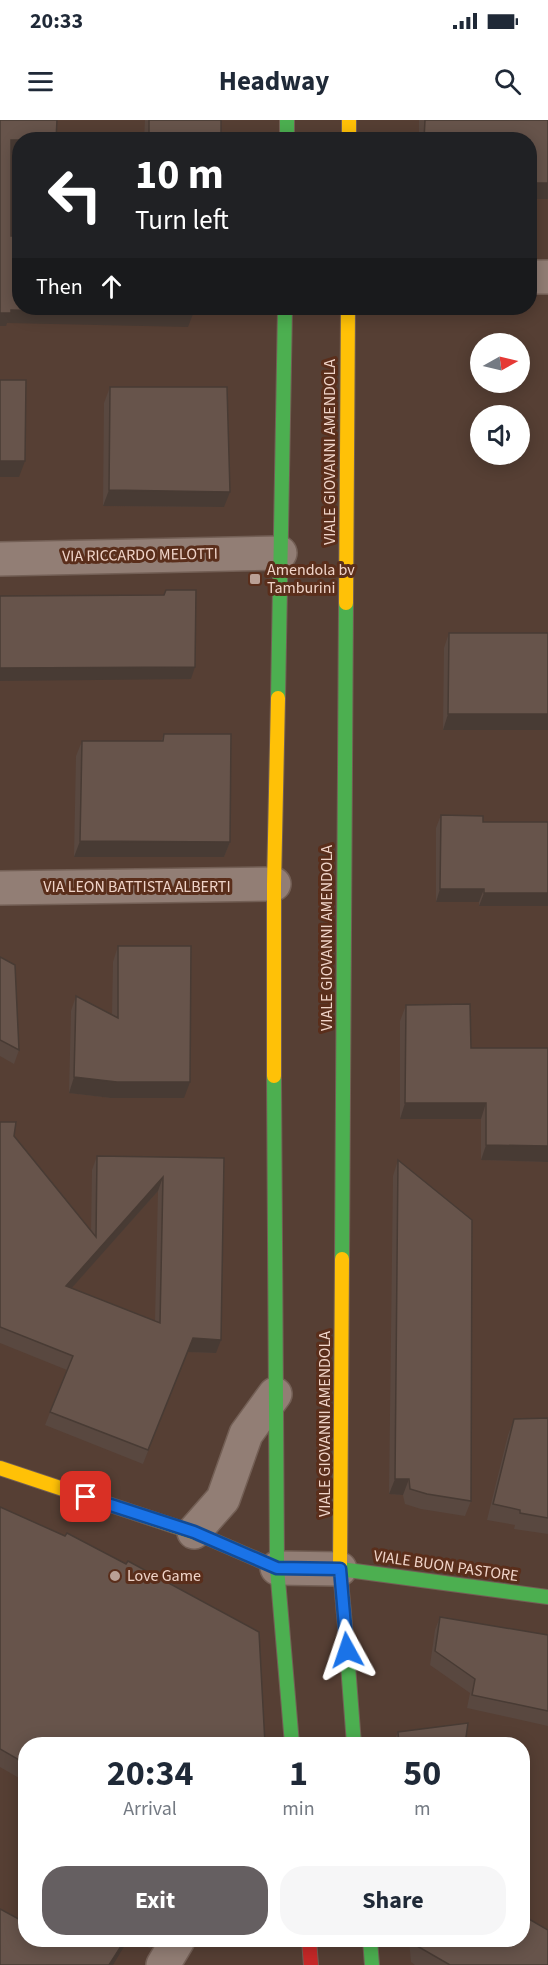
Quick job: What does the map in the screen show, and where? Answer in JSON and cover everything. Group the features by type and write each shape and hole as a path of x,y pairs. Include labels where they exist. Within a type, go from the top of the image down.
{"main road":[{"path":"285,315 274,884 275,1394 277,1568 291,1737"},
{"name":"VIALE GIOVANNI AMENDOLA","path":"348,315 340,1569 353,1737"},
{"path":"0,1468 194,1532 277,1568"},
{"name":"VIALE BUON PASTORE","path":"340,1569 548,1597"},
{"path":"310,1947 311,1965"},
{"path":"371,1947 372,1965"}],"street":[{"name":"VIA RICCARDO MELOTTI","path":"0,558 280,553"},
{"name":"VIA LEON BATTISTA ALBERTI","path":"0,888 274,884"},
{"path":"194,1532 223,1499 246,1434 275,1394"},
{"path":"277,1568 340,1569"},
{"path":"164,1965 174,1947"}],"building":[{"path":"0,120 57,120 56,132 12,132 12,310 11,313 0,313"},
{"path":"149,120 221,120 221,132 149,132"},
{"path":"425,120 548,120 548,183 537,183 537,132 424,132"},
{"path":"0,380 26,380 25,461 0,461"},
{"path":"110,387 227,387 230,492 109,490"},
{"path":"166,590 196,590 195,667 0,668 0,596 164,595"},
{"path":"449,633 548,633 548,714 448,714"},
{"path":"164,734 231,734 230,842 80,841 82,741 163,741"},
{"path":"441,815 483,816 483,822 548,822 548,893 484,893 484,889 440,889"},
{"path":"118,946 191,946 190,1082 117,1082 74,1077 76,996 118,1018"},
{"path":"0,957 15,965 19,1050 0,1040"},
{"path":"470,1004 471,1048 548,1048 548,1146 486,1145 486,1103 405,1103 406,1005"},
{"path":"0,1122 16,1122 14,1136 96,1237 97,1156 224,1158 221,1340 193,1338 148,1450 50,1412 73,1356 0,1327","holes":["163,1177 160,1323 66,1286"]},
{"path":"398,1160 472,1220 471,1501 427,1494 410,1489 409,1479 395,1479"},
{"path":"548,1418 548,1518 520,1513 520,1510 493,1504 514,1419"},
{"path":"0,1507 65,1536 67,1533 126,1564 128,1561 259,1632 265,1737 18,1737 18,1759 0,1749"},
{"path":"440,1617 548,1635 548,1711 472,1695 475,1679 435,1651"},
{"path":"468,1723 466,1737 398,1737 398,1732"},
{"path":"0,1909 18,1919 18,1947 121,1947 109,1965 0,1965"},
{"path":"530,1920 548,1930 548,1965 450,1965 419,1947 530,1947"}],"traffic: fast":[{"path":"287,120 287,132"},
{"path":"278,698 285,315"},
{"path":"342,1259 346,603"},
{"path":"274,1076 277,1568 291,1737"},
{"path":"201,1535 277,1568"},
{"path":"340,1569 548,1597"},
{"path":"345,1626 353,1737"},
{"path":"371,1947 372,1965"}],"traffic: slow":[{"path":"349,120 349,132"},
{"path":"346,603 348,315"},
{"path":"274,1076 274,884 278,698"},
{"path":"342,1259 340,1569 345,1626"},
{"path":"0,1468 201,1535"}],"traffic: jam":[{"path":"310,1947 311,1965"}],"place":[{"name":"Amendola bv Tamburini","path":"255,579"},
{"name":"Love Game","path":"115,1576"}],"route":[{"path":"86,1497 194,1532 277,1568 340,1569 347,1650"}]}
